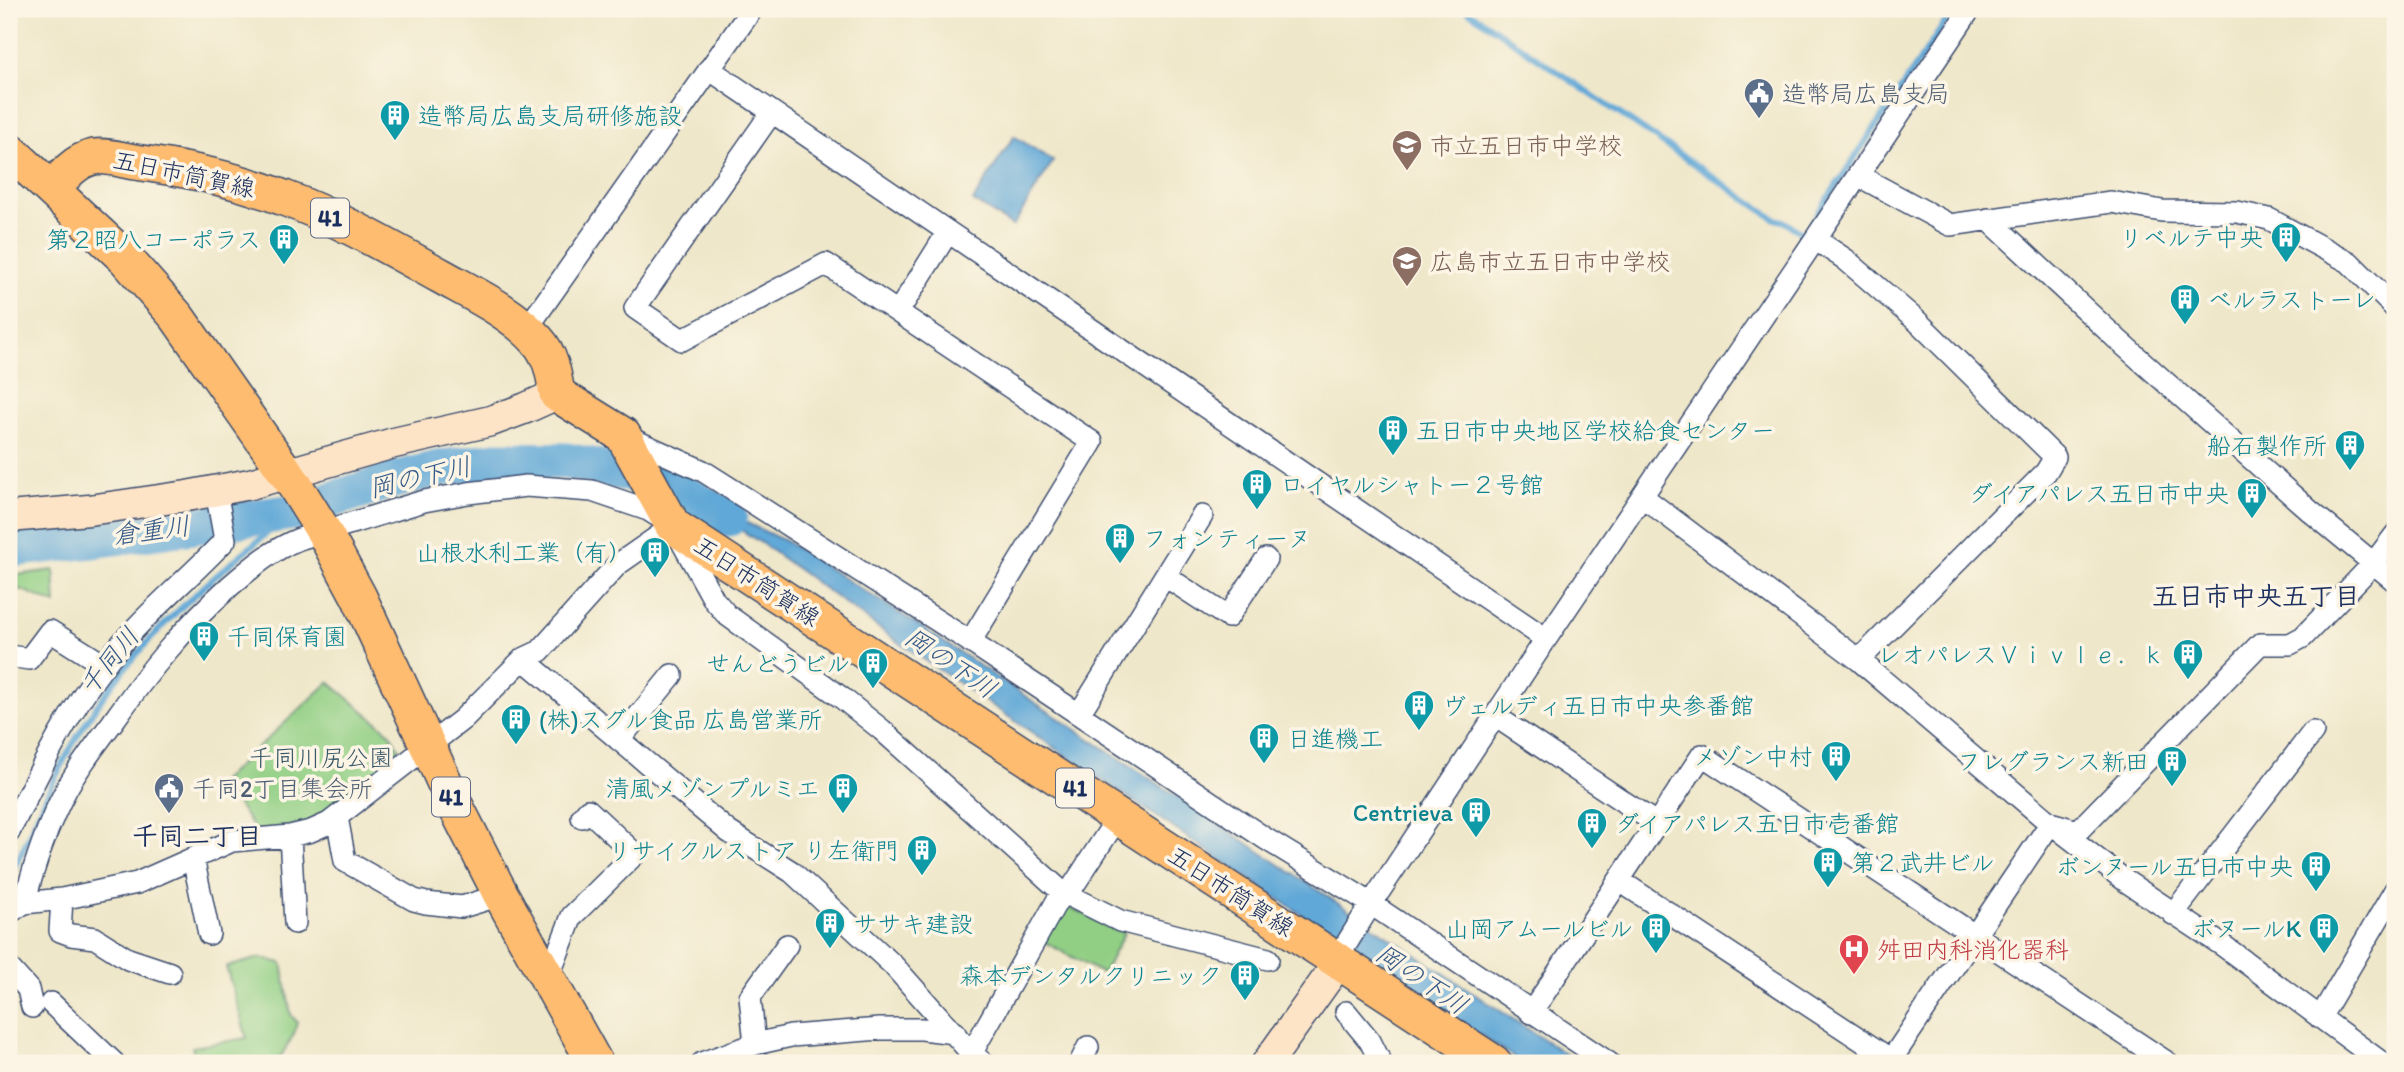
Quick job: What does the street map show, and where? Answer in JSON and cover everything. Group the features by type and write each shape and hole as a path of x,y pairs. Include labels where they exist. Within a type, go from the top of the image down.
{"main road":[{"name":"41","path":"9,150 125,258 177,317 322,529 359,597 455,805 501,895 595,1063"},
{"name":"五日市筒賀線","path":"53,189 84,159 102,156 221,177 285,198 344,225 503,312 537,340 547,354 555,377 556,394"},
{"path":"556,394 627,442"},
{"name":"五日市筒賀線","path":"627,442 668,517 1118,817 1340,956 1494,1063"}],"street":[{"path":"526,330 752,9"},
{"path":"1268,1063 1546,639 1970,9"},
{"path":"709,69 1546,639"},
{"path":"772,112 635,308 682,340 826,264 1092,442 970,642"},
{"path":"1859,176 1950,225 2112,202 2162,211 2237,212 2269,219 2349,262 2395,308"},
{"path":"1988,219 2118,340 2310,511 2395,581"},
{"path":"898,312 948,232"},
{"path":"1815,240 1845,259 1918,322 2055,457 2046,472 1859,660"},
{"path":"9,517 217,496 290,480 394,443 491,421 556,394"},
{"path":"627,442 704,471 1079,714 1367,910 1609,1063"},
{"path":"17,908 45,834 66,789 90,753 169,646 208,606 265,557 287,543 322,529 424,501 526,486 592,491 668,517 714,600 727,615 882,730 1062,892 1120,921 1268,959"},
{"path":"9,832 69,719 104,665 161,600 225,540 217,496"},
{"path":"1643,496 1859,660 2054,824 2382,1063"},
{"path":"1079,714 1202,516"},
{"path":"17,908 122,888 232,841 290,836 311,831 337,817 463,719 523,659 540,651 617,565 668,517"},
{"path":"1620,881 1892,1062 2048,827 2054,824 2078,831 2260,645 2290,644 2303,637 2373,564 2395,536"},
{"path":"1165,576 1228,617 1266,559"},
{"path":"9,656 29,659 50,631 104,665"},
{"path":"523,659 729,832 792,872 893,965 955,1033 974,1060 1062,892 1072,888 1118,817"},
{"path":"619,740 672,675"},
{"path":"1496,716 1657,824"},
{"path":"2174,914 2314,732"},
{"path":"1531,1013 1702,755 2168,1063"},
{"path":"547,981 572,916 635,854 588,810 582,817"},
{"path":"337,817 345,861 414,900 462,907 501,895"},
{"path":"290,836 295,923"},
{"path":"193,858 209,934"},
{"path":"2320,1018 2395,890"},
{"path":"62,899 60,931 95,938 128,959 170,972"},
{"path":"755,1044 750,997 787,945"},
{"path":"9,968 42,1005 114,1063"},
{"path":"1346,1012 1370,1041 1381,1063"},
{"path":"702,1063 755,1044 791,1035 880,1029 922,1029 955,1033"}],"green space":[{"path":"54,570 56,604 20,589 9,596 9,576"},
{"name":"千同川尻公園","path":"329,682 390,733 399,749 397,757 311,823 256,832 222,781"},
{"path":"1063,904 1124,933 1103,974 1043,941"},
{"path":"260,958 282,963 291,1015 297,1022 294,1034 277,1063 197,1063 192,1047 247,1038 226,967"}],"water":[{"path":"1014,136 1053,161 1013,226 973,201"},
{"path":"684,493 785,541 915,623 1579,1063 1522,1063 901,644 764,545"}],"waterway":[{"path":"1465,9 1775,219 1804,234"},
{"path":"1797,243 1954,9"},
{"name":"岡の下川","path":"9,549 294,512 390,481 437,469 496,460 566,461 636,475 684,493 729,518"},
{"name":"千同川","path":"9,877 72,746 106,692 154,635 207,583 294,512"}],"place":[{"name":"造幣局広島支局","path":"1759,120"},
{"name":"造幣局広島支局研修施設","path":"395,142"},
{"name":"市立五日市中学校","path":"1407,172"},
{"name":"リベルテ中央","path":"2286,264"},
{"name":"第２昭八コーポラス","path":"284,266"},
{"name":"広島市立五日市中学校","path":"1407,288"},
{"name":"ベルラストーレ","path":"2185,326"},
{"name":"五日市中央地区学校給食センター","path":"1393,457"},
{"name":"船石製作所","path":"2350,472"},
{"name":"ロイヤルシャトー２号館","path":"1257,511"},
{"name":"ダイアパレス五日市中央","path":"2252,520"},
{"name":"フォンティーヌ","path":"1120,565"},
{"name":"山根水利工業（有）","path":"655,579"},
{"name":"千同保育園","path":"204,663"},
{"name":"レオパレスＶｉｖｌｅ．ｋ","path":"2188,681"},
{"name":"せんどうビル","path":"873,690"},
{"name":"ヴェルディ五日市中央参番館","path":"1419,732"},
{"name":"(株)スグル食品 広島営業所","path":"516,746"},
{"name":"日進機工","path":"1264,765"},
{"name":"メゾン中村","path":"1836,783"},
{"name":"フレグランス新田","path":"2172,788"},
{"name":"千同2丁目集会所","path":"169,815"},
{"name":"清風メゾンプルミエ","path":"843,815"},
{"name":"Centrieva","path":"1476,839"},
{"name":"ダイアパレス五日市壱番館","path":"1592,850"},
{"name":"リサイクルストア り左衛門","path":"922,877"},
{"name":"第２武井ビル","path":"1828,889"},
{"name":"ボンヌール五日市中央","path":"2316,893"},
{"name":"ササキ建設","path":"830,950"},
{"name":"山岡アムールビル","path":"1656,955"},
{"name":"ボヌールK","path":"2324,955"},
{"name":"舛田内科消化器科","path":"1854,976"},
{"name":"森本デンタルクリニック","path":"1245,1002"}],"district":[{"name":"五日市中央五丁目","path":"2256,596"},
{"name":"千同二丁目","path":"197,836"}],"water label":[{"name":"倉重川","path":"151,530"}]}
